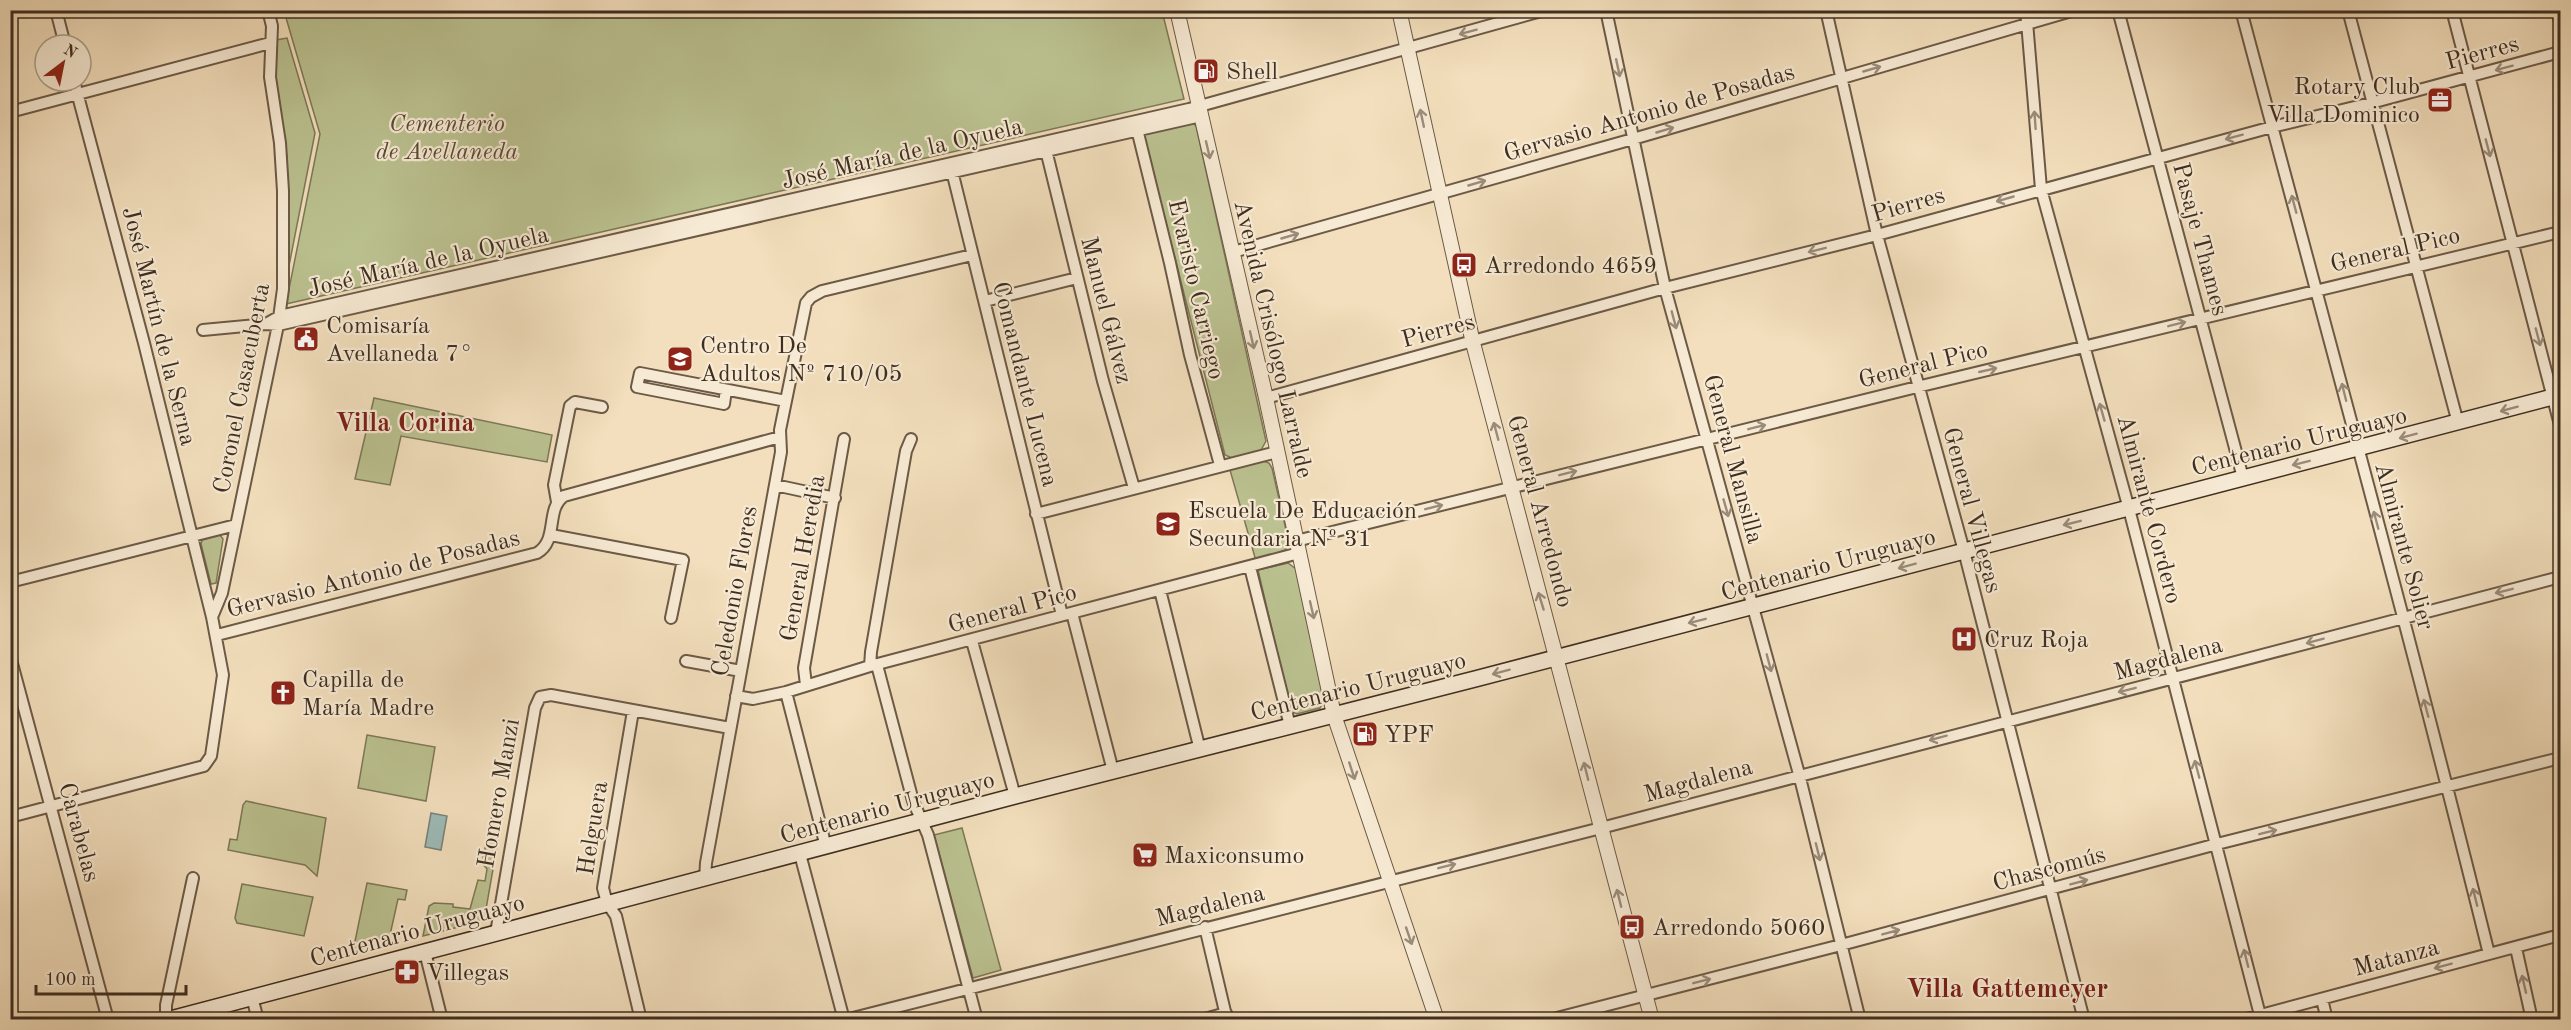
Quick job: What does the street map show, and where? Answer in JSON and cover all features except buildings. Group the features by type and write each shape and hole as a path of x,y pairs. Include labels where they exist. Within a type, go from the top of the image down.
{"main road":[{"name":"Centenario Uruguayo","path":"166,1020 1015,796 1753,607 2557,396"}],"street":[{"path":"56,10 62,33"},
{"name":"Coronel Casacuberta","path":"212,616 222,592 279,321 284,259 282,166 270,77 272,26 268,10"},
{"name":"Avenida Crisólogo Larralde","path":"1178,10 1335,715 1437,1020"},
{"name":"General Arredondo","path":"1399,10 1473,343 1558,657 1652,1020"},
{"name":"José María de la Oyuela","path":"203,330 266,324 1200,111 1407,48 1545,10"},
{"name":"General Mansilla","path":"1606,10 1665,288 1799,774 1860,1020"},
{"name":"General Villegas","path":"1826,10 1877,235 1964,551 2084,1020"},
{"name":"Almirante Cordero","path":"2026,10 2041,189 2129,508 2260,1015"},
{"name":"Gervasio Antonio de Posadas","path":"1233,252 1634,139 2075,10"},
{"name":"Pasaje Thames","path":"2118,10 2243,478"},
{"name":"Almirante Solier","path":"2241,10 2318,290 2448,787 2489,954"},
{"path":"2348,10 2458,423"},
{"path":"2452,10 2513,243 2557,396 2560,425"},
{"path":"2557,10 2560,22"},
{"path":"10,112 270,43"},
{"name":"Pierres","path":"1266,398 1473,343 1665,288 1877,235 2158,157 2372,103 2560,52"},
{"name":"José Martín de la Serna","path":"78,94 144,343 212,616"},
{"name":"Evaristo Carriego","path":"1136,125 1190,355 1220,465"},
{"name":"Manuel Gálvez","path":"1045,146 1077,278 1134,488"},
{"name":"Comandante Lucena","path":"952,167 1036,514 1113,771"},
{"name":"General Pico","path":"736,696 753,699 786,692 1067,614 1250,567 1298,547 1511,487 2560,232"},
{"name":"Celedonio Flores","path":"705,879 730,728 781,452 780,436 786,401 804,310 811,297 822,291 972,255"},
{"path":"984,301 1077,278"},
{"path":"726,390 723,404 637,387 640,373 786,401"},
{"name":"Gervasio Antonio de Posadas","path":"217,635 537,553 548,543 551,535 557,502 555,485 570,406 575,402 602,407"},
{"path":"557,502 571,492 780,436"},
{"name":"General Heredia","path":"806,685 804,668 844,439"},
{"path":"912,439 906,451 871,652 913,801 923,822 977,1020"},
{"path":"1036,514 1277,452"},
{"path":"774,485 835,498"},
{"path":"10,582 236,525"},
{"path":"551,535 683,560 671,618"},
{"path":"1250,567 1290,726"},
{"name":"Magdalena","path":"845,1020 1601,828 1799,774 2560,577"},
{"path":"1160,590 1200,750"},
{"path":"10,818 204,766 210,756 222,690 222,669 212,616"},
{"path":"972,641 1015,796"},
{"name":"Carabelas","path":"10,656 108,1020"},
{"path":"686,661 741,671"},
{"path":"786,692 826,847"},
{"name":"Homero Manzi","path":"496,933 535,708 540,697 551,695 633,711"},
{"path":"633,711 730,728"},
{"name":"Helguera","path":"633,711 603,888 607,903 616,916 641,1020"},
{"name":"Chascomús","path":"1549,1020 2050,890 2217,844 2560,758"},
{"path":"800,854 845,1020"},
{"path":"166,1020 166,1005 194,878"},
{"path":"1201,1020 1227,1016 1205,927"},
{"name":"Matanza","path":"2242,1020 2560,935"},
{"path":"2516,948 2532,1020"},
{"path":"425,952 442,1020"},
{"path":"252,997 258,1020"},
{"path":"2322,999 2327,1020"}],"green space":[{"name":"Cementerio de Avellaneda","path":"284,11 1162,11 1184,99 286,304 320,134"},
{"path":"287,38 315,133 287,276 287,157 274,70 276,40"},
{"path":"1193,123 1196,126 1266,441 1261,450 1232,458 1225,455 1144,136 1145,133"},
{"path":"374,398 552,435 547,462 401,436 390,485 355,479"},
{"path":"1263,461 1269,463 1272,468 1289,543 1285,550 1256,561 1230,470"},
{"path":"220,535 223,539 216,583 211,584 201,544 202,540"},
{"path":"1288,563 1296,569 1324,700 1320,708 1297,714 1291,711 1258,570"},
{"path":"367,735 435,747 426,801 358,788"},
{"path":"246,801 326,818 317,876 305,865 228,850 230,839 237,840 243,805"},
{"path":"493,811 503,812 485,915 478,922 423,936 429,906 434,903 453,904 453,907 470,909 478,880 485,881 487,869 482,863"},
{"path":"962,828 1001,970 973,978 934,835"},
{"path":"367,883 407,890 405,900 398,899 390,935 362,944 353,951"},
{"path":"242,884 313,897 304,936 237,923 235,918"}],"water":[{"path":"431,813 447,816 441,850 425,847"}],"place":[{"name":"Shell","path":"1206,71"},
{"name":"Rotary Club Villa Dominico","path":"2440,100"},
{"name":"Arredondo 4659","path":"1464,265"},
{"name":"Comisaría Avellaneda 7°","path":"306,339"},
{"name":"Centro De Adultos Nº 710/05","path":"680,359"},
{"name":"Escuela De Educación Secundaria Nº 31","path":"1168,524"},
{"name":"Cruz Roja","path":"1964,639"},
{"name":"Capilla de María Madre","path":"283,693"},
{"name":"YPF","path":"1365,734"},
{"name":"Maxiconsumo","path":"1145,855"},
{"name":"Arredondo 5060","path":"1632,927"},
{"name":"Villegas","path":"407,972"}],"district":[{"name":"Villa Corina","path":"405,422"},
{"name":"Villa Gattemeyer","path":"2007,988"}]}
